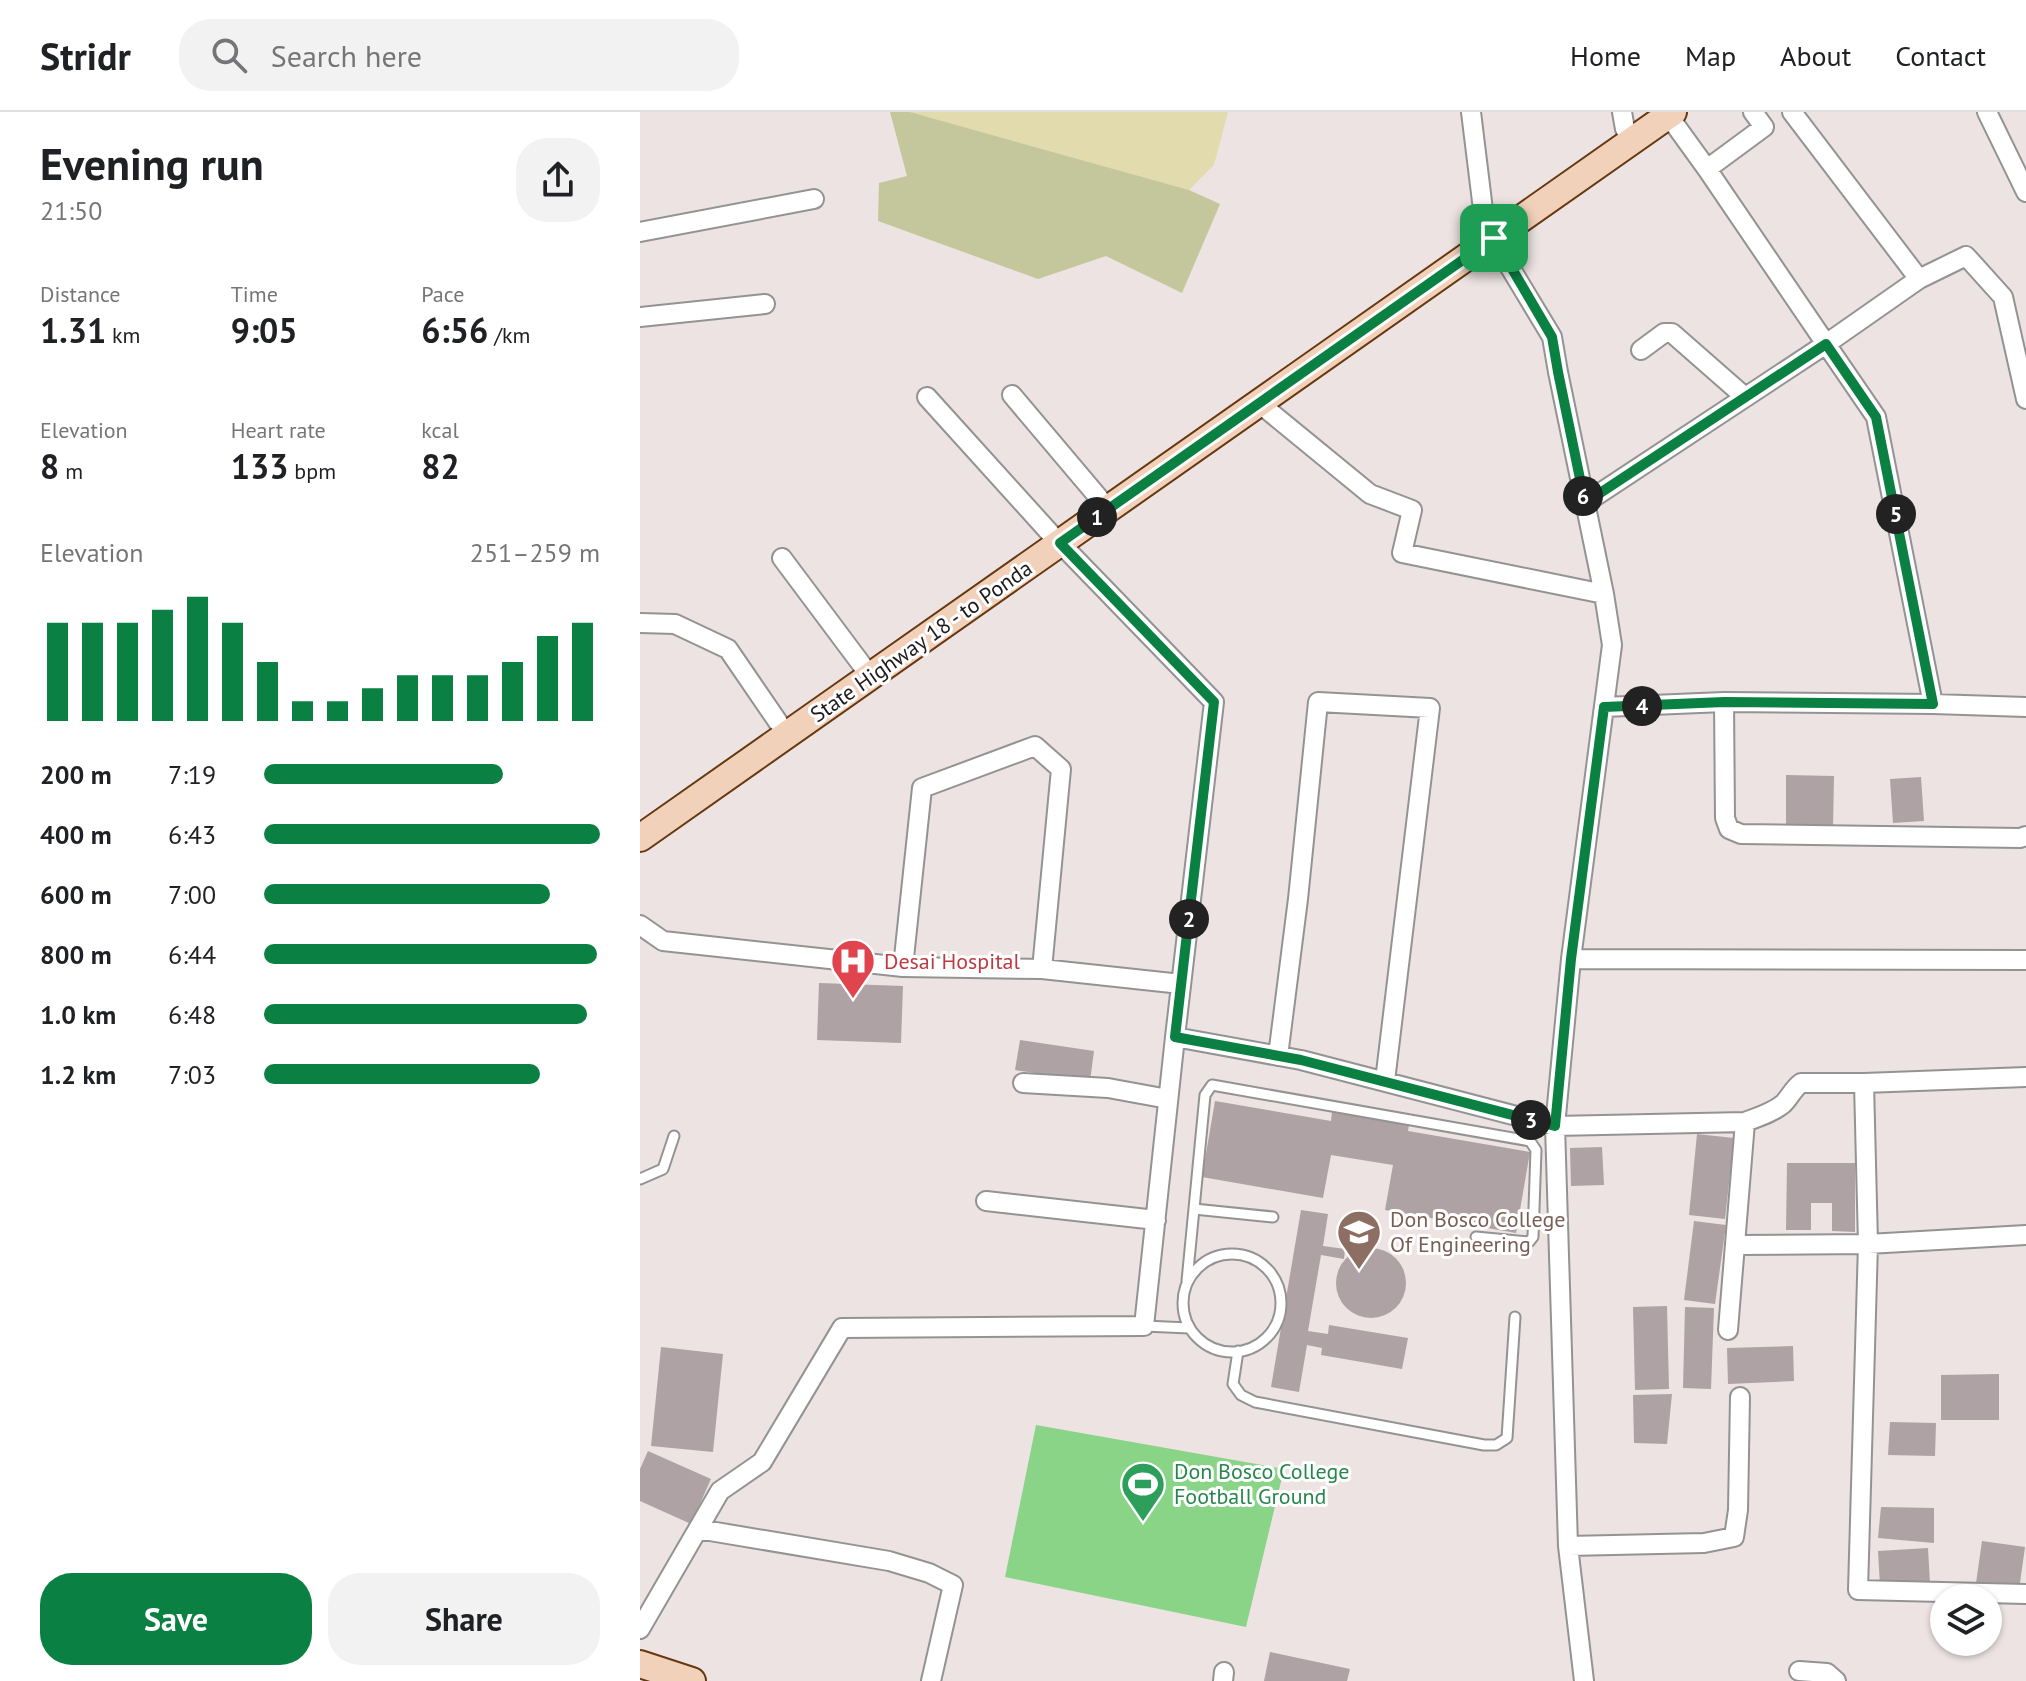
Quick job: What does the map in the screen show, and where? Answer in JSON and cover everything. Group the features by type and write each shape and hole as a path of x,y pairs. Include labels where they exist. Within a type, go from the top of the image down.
{"main road":[{"name":"State Highway 18 - to Ponda","path":"640,838 1055,538 1099,498 1663,113"},
{"name":"State Highway 18 - to Ponda","path":"640,816 1259,403 1490,232 1624,120 1663,113"},
{"path":"640,1664 692,1681"}],"street":[{"path":"1471,112 1490,232 1552,337 1612,645 1571,959 1555,1126 1568,1546 1584,1681"},
{"path":"1707,169 1764,127 1753,112"},
{"path":"1792,112 1919,279"},
{"path":"1987,112 2026,192"},
{"path":"1663,113 1707,169 1876,417 1933,704"},
{"path":"640,232 814,199"},
{"path":"1585,503 1919,279 1966,256 2003,297 2026,399"},
{"path":"640,317 765,304"},
{"path":"1641,350 1664,333 1672,333 1745,397"},
{"path":"1012,395 1099,498"},
{"path":"640,1629 720,1491 762,1462 842,1328 1144,1326 1214,702 1055,538 927,397"},
{"path":"1259,403 1370,494 1412,510 1402,553 1604,594"},
{"path":"782,558 862,665"},
{"path":"640,621 675,624 728,649 778,722"},
{"path":"1278,1056 1318,702 1430,708 1385,1081"},
{"path":"1724,702 1725,818 1729,829 1741,834 2026,836"},
{"path":"1604,707 1724,702 2026,707"},
{"path":"903,967 922,788 1035,746 1061,769 1042,969"},
{"path":"640,925 663,941 903,967 1042,969 1181,984"},
{"path":"1571,959 2026,960"},
{"path":"1175,1037 1278,1056 1385,1081 1555,1126 1745,1122 1774,1110 1801,1083 2026,1077"},
{"path":"1023,1083 1108,1088 1168,1099"},
{"path":"1864,1083 1868,1244 1858,1590 2026,1594"},
{"path":"1728,1330 1745,1122"},
{"path":"986,1201 1156,1220"},
{"path":"1736,1245 1868,1244 2026,1235"},
{"path":"1568,1546 1704,1543 1734,1537 1738,1510 1740,1397"},
{"path":"698,1529 889,1561 929,1573 953,1585 931,1681"},
{"path":"1799,1671 1827,1673 1836,1681"}],"lane":[{"path":"1187,1281 1197,1267 1211,1258 1226,1254 1243,1255 1258,1261 1270,1271 1278,1286 1282,1302 1279,1318 1272,1332 1260,1343 1245,1350 1229,1352 1213,1349 1199,1340 1189,1328 1183,1312 1182,1296 1187,1281 1205,1095 1212,1085 1530,1141 1536,1150 1533,1237 1529,1242 1476,1237"},
{"path":"640,1179 663,1169 674,1136"},
{"path":"1194,1209 1273,1217"},
{"path":"1238,1351 1233,1384 1241,1395 1255,1402 1496,1445 1507,1438 1515,1317"},
{"path":"1144,1326 1189,1328"}],"shaded area":[{"path":"910,112 1228,112 1214,165 1189,190"}],"green space":[{"path":"890,112 910,112 1189,190 1220,204 1182,293 1106,256 1038,279 878,221 879,183 907,176"},
{"name":"Don Bosco College Football Ground","path":"1036,1425 1284,1469 1246,1627 1005,1577"}],"building":[{"path":"1786,775 1834,776 1833,827 1786,826"},
{"path":"1921,777 1924,821 1893,823 1890,779"},
{"path":"819,983 903,986 901,1043 817,1040"},
{"path":"1020,1040 1094,1051 1090,1081 1015,1070"},
{"path":"1215,1101 1331,1121 1332,1112 1409,1125 1408,1131 1530,1152 1516,1233 1385,1210 1393,1165 1331,1155 1323,1198 1202,1177"},
{"path":"1697,1134 1734,1138 1725,1219 1689,1215"},
{"path":"1602,1147 1604,1185 1571,1186 1570,1148"},
{"path":"1787,1163 1855,1163 1855,1232 1832,1231 1832,1203 1811,1203 1811,1230 1786,1230"},
{"path":"1301,1210 1328,1214 1323,1246 1345,1249 1344,1259 1321,1255 1308,1331 1328,1334 1329,1325 1408,1338 1402,1369 1321,1355 1322,1348 1307,1345 1299,1392 1271,1387"},
{"path":"1694,1221 1726,1225 1715,1304 1684,1300"},
{"path":"1378,1248 1400,1263 1406,1283 1404,1297 1396,1308 1385,1316 1364,1318 1346,1308 1338,1297 1336,1276 1346,1258 1357,1250"},
{"path":"1667,1306 1669,1389 1635,1390 1633,1307"},
{"path":"1685,1307 1714,1308 1711,1389 1683,1388"},
{"path":"1793,1346 1794,1381 1728,1384 1727,1348"},
{"path":"661,1347 723,1354 713,1452 651,1446"},
{"path":"1999,1374 1999,1420 1941,1420 1941,1375"},
{"path":"1672,1394 1667,1444 1634,1443 1633,1395"},
{"path":"1890,1422 1936,1423 1935,1456 1888,1455"},
{"path":"648,1451 711,1479 691,1524 640,1501 640,1469"},
{"path":"1881,1507 1934,1508 1934,1543 1878,1538"},
{"path":"1982,1541 2025,1547 2019,1590 2002,1587 2002,1584 1976,1583"},
{"path":"1928,1548 1930,1584 1880,1586 1878,1551"},
{"path":"1270,1652 1350,1669 1347,1681 1264,1681"}],"place":[{"name":"Desai Hospital","path":"853,1000"},
{"name":"Don Bosco College Of Engineering","path":"1359,1271"},
{"name":"Don Bosco College Football Ground","path":"1143,1523"}],"route":[{"path":"1494,238 1552,337 1585,503 1826,344 1876,417 1933,704 1724,702 1604,707 1571,959 1555,1126 1301,1060 1175,1037 1214,702 1060,543 1494,238"}]}
